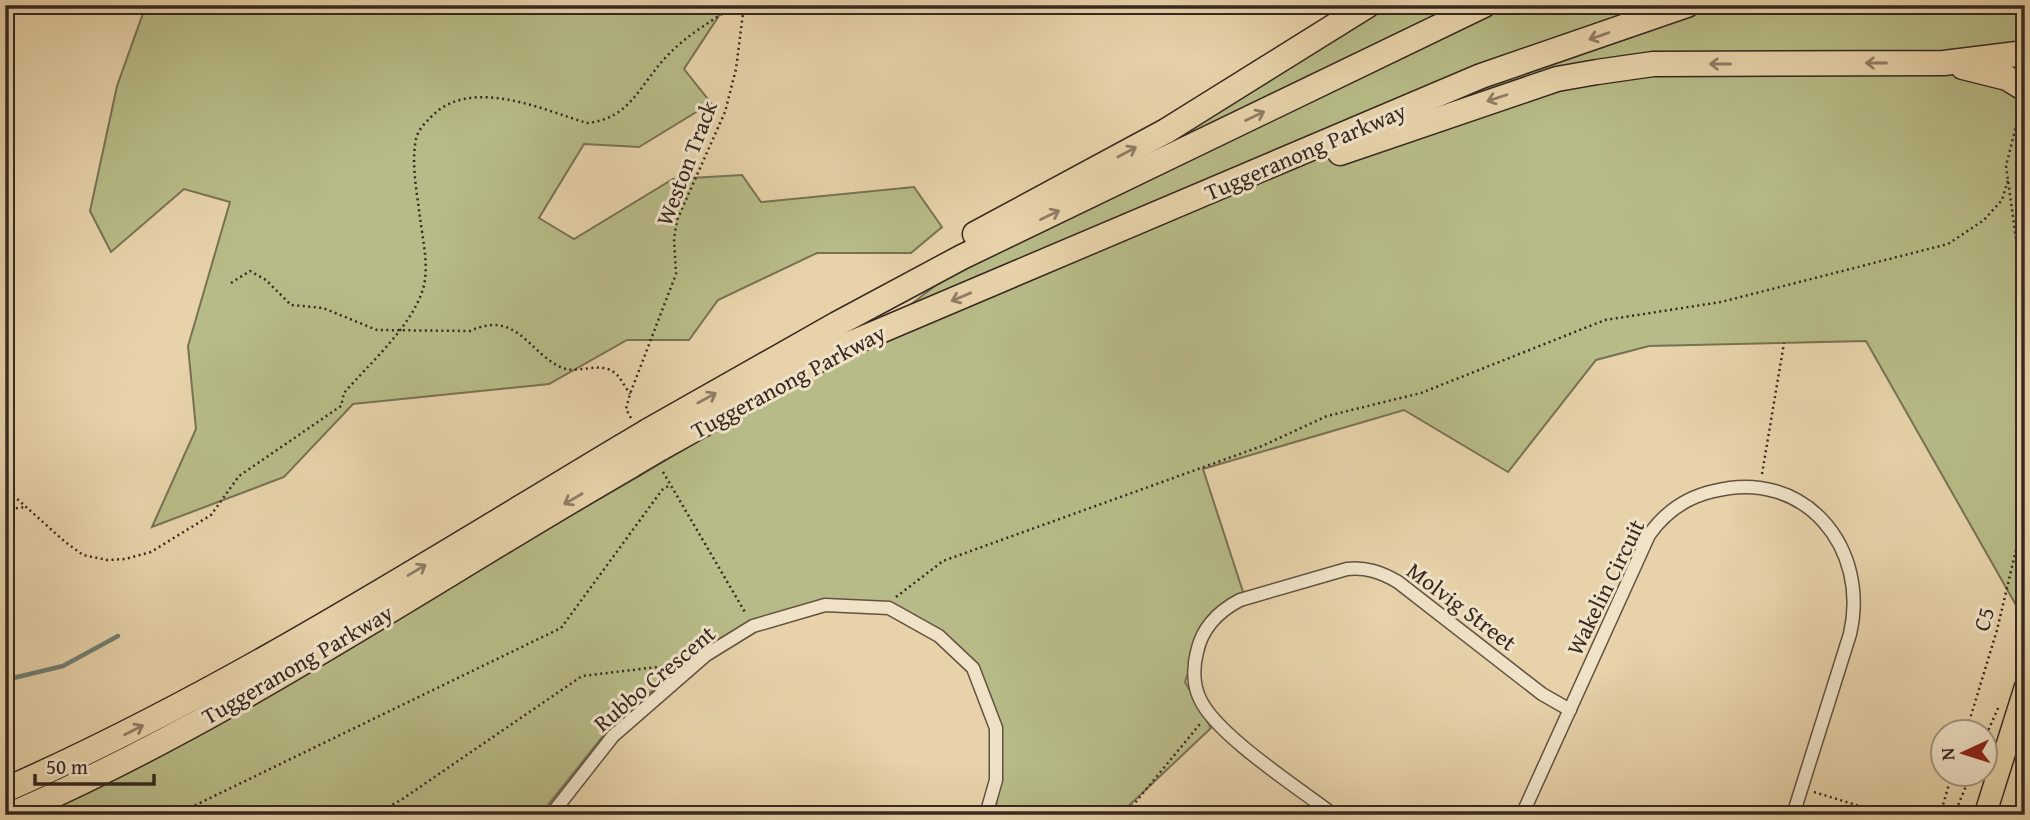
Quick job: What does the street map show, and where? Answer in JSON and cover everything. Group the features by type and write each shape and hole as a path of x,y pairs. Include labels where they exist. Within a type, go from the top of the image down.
{"highway":[{"path":"837,324 956,244 1166,131 1368,5"},
{"name":"Tuggeranong Parkway","path":"10,815 114,765 294,669 837,324 962,257 1484,5"},
{"name":"Tuggeranong Parkway","path":"649,441 840,348 1481,76 1687,5"},
{"path":"1024,271 1400,131 1557,79 1653,64 1944,64 2025,53"},
{"path":"1944,64 2007,78 2025,89"},
{"name":"Tuggeranong Parkway","path":"5,790 106,744 283,650 626,456"}],"main road":[{"path":"1985,815 2025,688"}],"street":[{"name":"Wakelin Circuit","path":"1522,815 1637,560 1658,522 1689,499 1738,487 1760,488 1793,498 1820,517 1841,545 1853,580 1855,615 1793,815"},
{"name":"Molvig Street","path":"1334,815 1221,729 1200,700 1195,659 1204,632 1220,613 1240,600 1347,569 1359,568 1386,575 1542,694 1570,710"},
{"name":"Rubbo Crescent","path":"551,815 613,736 706,654 752,626 825,605 889,608 939,636 973,668 996,728 996,780 986,815"}],"path":[{"path":"5,488 83,555 107,560 125,559 151,552 211,515 239,476 341,405 344,393 410,317 423,290 425,258 414,163 417,136 436,112 455,100 471,96 491,97 587,123 600,122 625,109 670,52 736,5"},
{"name":"Weston Track","path":"649,441 626,409 629,394 676,274 674,239 677,220 724,112 736,69 744,5"},
{"path":"2025,115 2015,130 2006,166 2025,288"},
{"path":"882,608 943,561 1262,446 1327,416 1422,393 1605,320 1721,302 1948,244 1984,220 2002,200 2008,180"},
{"path":"231,283 250,271 266,280 291,305 323,307 377,330 470,331 479,327 504,326 518,332 559,366 570,370 599,367 609,369 618,376 629,394"},
{"path":"1760,488 1784,343"},
{"path":"649,441 670,485 752,626"},
{"path":"175,815 561,628 662,490 670,485"},
{"path":"5,510 25,507"},
{"name":"C5","path":"1971,718 1997,630 2025,512"},
{"path":"373,815 401,800 582,676 695,664"},
{"path":"1125,815 1209,713"},
{"path":"1801,788 1888,815"},
{"path":"1940,815 1948,788"},
{"path":"1954,815 1965,788"},
{"path":"921,815 938,815"}],"green space":[{"path":"146,5 726,5 684,69 711,103 639,147 584,144 539,218 574,239 673,179 742,175 761,202 914,187 942,227 911,253 817,253 718,300 689,340 627,340 549,384 353,404 284,477 152,527 196,429 188,346 230,202 184,189 111,252 90,211 117,86"},
{"path":"1383,5 2025,5 2025,621 1866,341 1649,346 1596,360 1508,472 1404,410 1203,469 1245,598 1200,639 1185,682 1211,728 1119,815 994,815 1001,780 999,727 976,665 890,604 825,601 751,622 700,650 611,726 540,815 11,815 166,749 641,475 853,349 1031,212 1282,68"}],"waterway":[{"path":"5,680 63,666 118,636"}]}
